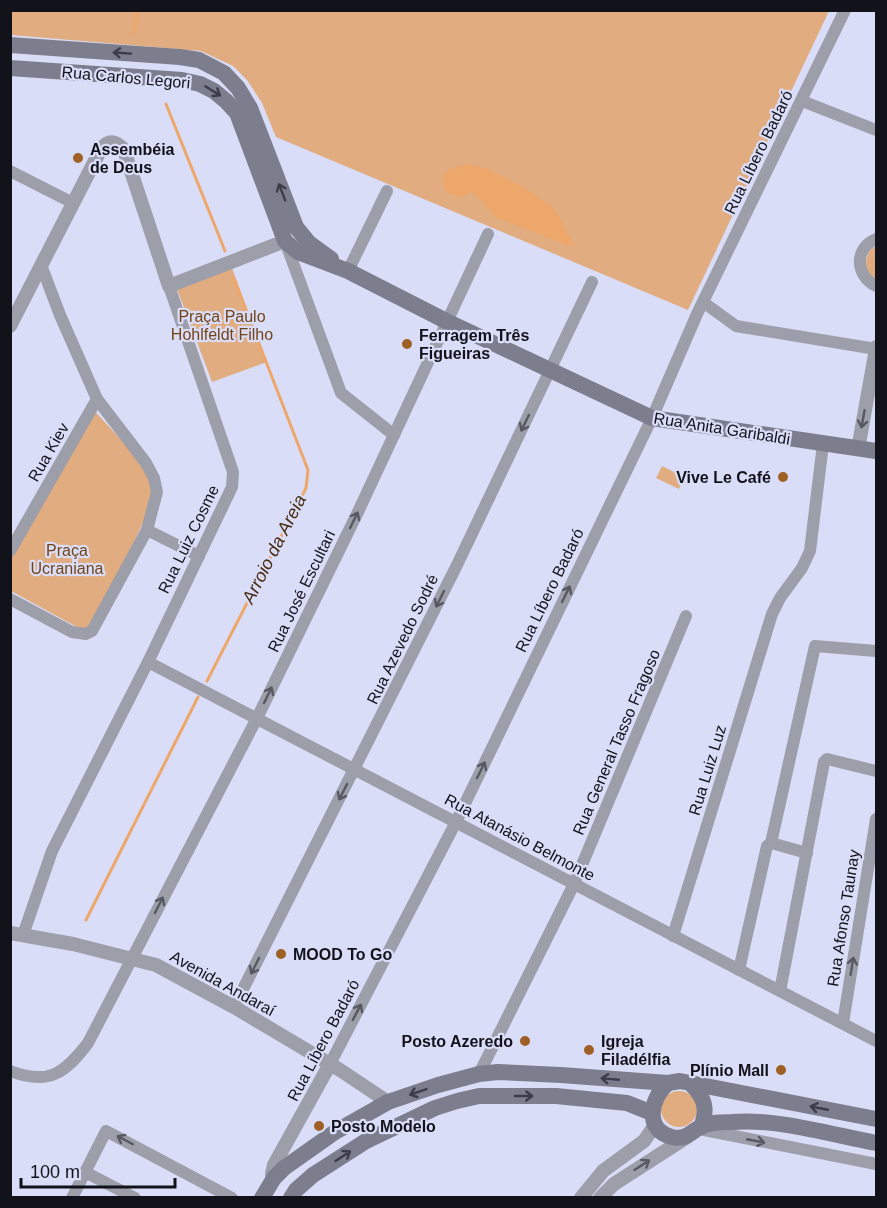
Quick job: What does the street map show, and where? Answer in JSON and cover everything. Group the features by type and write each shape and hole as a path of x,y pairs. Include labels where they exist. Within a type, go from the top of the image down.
{"main road":[{"name":"Rua Carlos Legori","path":"10,45 180,57 199,60 224,73 238,88 250,108 296,227 308,250"},
{"path":"165,78 167,64 180,57"},
{"name":"Rua Carlos Legori","path":"10,68 165,78 207,87 226,100 237,112 285,241"},
{"path":"285,241 308,250"},
{"name":"Rua Anita Garibaldi","path":"308,250 448,322 652,418 876,451"},
{"path":"262,1197 274,1178 302,1154 334,1132 388,1102 479,1074 540,1074 668,1083 680,1081 876,1119"},
{"path":"654,1119 655,1099 668,1083"},
{"path":"692,1085 702,1094 705,1105 705,1113 695,1131"},
{"path":"274,1178 293,1194 313,1174 366,1141 435,1108 479,1096 556,1096 627,1103 654,1119 662,1132 670,1137 732,1122 766,1122 876,1143"}],"street":[{"name":"Rua Líbero Badaró","path":"274,1178 272,1174 274,1165 332,1068 456,822 652,418 703,302 845,10"},
{"path":"802,100 876,130"},
{"name":"Rua Luiz Cosme","path":"17,934 52,851 148,662 232,487 233,472 124,150 119,144 111,142 105,144 101,149 73,203"},
{"path":"10,171 73,203 42,265 15,305 10,326"},
{"path":"348,271 387,191"},
{"name":"Rua José Escultari","path":"10,1071 28,1077 45,1077 72,1064 88,1043 256,718 394,435 488,234"},
{"path":"876,239 866,246 859,260 863,275 876,286"},
{"path":"169,286 285,241"},
{"name":"Rua Carlos Legori","path":"285,241 341,393 394,435"},
{"path":"298,276 308,250"},
{"path":"10,599 72,632 87,634 96,626 147,530 157,492 154,478 146,463 97,399 60,315 42,265"},
{"name":"Rua Azevedo Sodré","path":"234,1007 355,770 592,282"},
{"path":"703,302 736,326 876,348 858,449"},
{"name":"Rua Kiev","path":"10,551 97,399"},
{"name":"Rua Luiz Luz","path":"673,936 772,614 780,598 802,568 810,551 824,444"},
{"path":"147,530 199,556"},
{"name":"Rua General Tasso Fragoso","path":"479,1074 574,884 686,616"},
{"path":"739,970 767,846 771,843 815,646 876,651"},
{"name":"Rua Atanásio Belmonte","path":"148,662 876,1041"},
{"path":"780,991 826,760 876,771"},
{"name":"Rua Afonso Taunay","path":"843,1023 876,819"},
{"path":"771,843 807,853"},
{"name":"Avenida Andaraí","path":"17,934 132,957 164,969 234,1007 388,1102"},
{"path":"581,1197 603,1171 644,1141 654,1119"},
{"path":"72,1197 104,1133 108,1131 232,1197"},
{"path":"600,1197 614,1184 695,1131 876,1164"},
{"path":"85,1172 135,1197"}],"green space":[{"path":"10,11 829,11 688,310 276,137 262,103 247,80 233,66 201,51 11,35"},
{"path":"876,246 876,281 866,271 866,260 872,248"},
{"name":"Praça Paulo Hohlfeldt Filho","path":"232,268 267,362 212,382 177,289"},
{"name":"Praça Ucraniana","path":"93,409 136,459 144,470 152,490 151,501 136,538 86,632 11,591 11,557"},
{"path":"662,466 684,477 679,489 656,478"},
{"path":"679,1091 692,1096 697,1109 692,1122 679,1127 666,1122 661,1109 666,1096"}],"shaded area":[{"path":"467,164 488,169 528,190 554,208 573,246 495,217 472,192 460,197 447,193 443,184 443,176 449,169"}],"waterway":[{"name":"Arroio da Areia","path":"133,34 138,10"},
{"name":"Arroio da Areia","path":"166,104 225,251"},
{"name":"Arroio da Areia","path":"207,681 306,488 308,470 234,279"},
{"name":"Arroio da Areia","path":"86,920 198,697"}],"place":[{"name":"Assembéia de Deus","path":"78,158"},
{"name":"Ferragem Três Figueiras","path":"407,344"},
{"name":"Vive Le Café","path":"783,477"},
{"name":"MOOD To Go","path":"281,954"},
{"name":"Posto Azeredo","path":"525,1041"},
{"name":"Igreja Filadélfia","path":"589,1050"},
{"name":"Plínio Mall","path":"781,1070"},
{"name":"Posto Modelo","path":"319,1126"}]}
